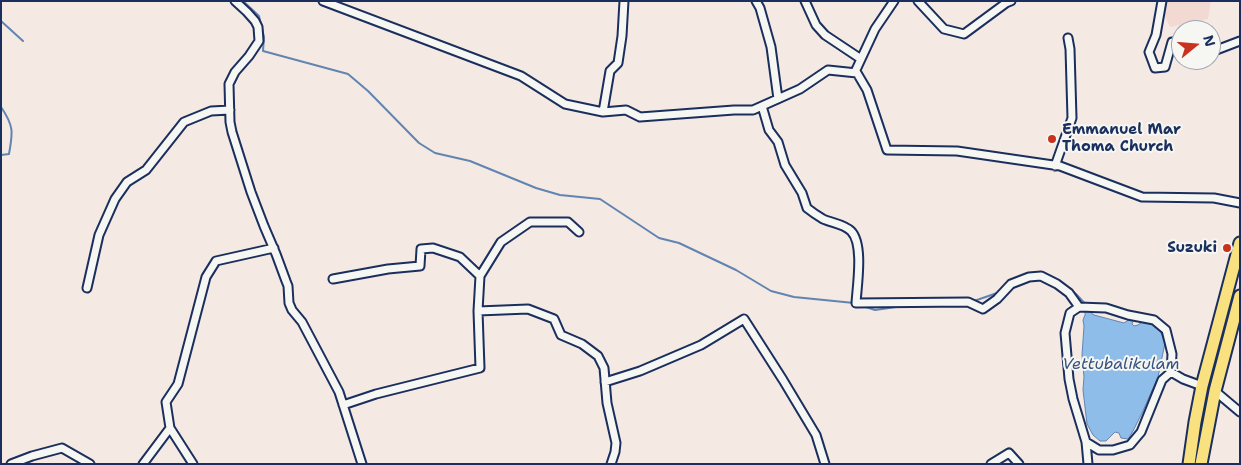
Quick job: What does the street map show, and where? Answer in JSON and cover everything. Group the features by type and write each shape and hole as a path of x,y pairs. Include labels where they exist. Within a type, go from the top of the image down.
{"main road":[{"path":"1189,464 1202,386 1240,243"},
{"path":"1201,464 1215,391 1240,296"}],"street":[{"path":"235,1 255,21 258,27 258,41 252,52 235,72 229,84 232,132 251,192 288,286 289,303 302,322 339,392 362,464"},
{"path":"323,1 521,76 565,104 603,112 626,110 640,117 753,110 800,89 828,70 855,72 867,90 887,150 957,151 1055,166 1142,197 1214,198 1240,203"},
{"path":"603,112 610,71 618,63 624,1"},
{"path":"756,1 760,8 771,47 778,99"},
{"path":"805,1 816,25 824,35 861,59"},
{"path":"855,72 875,29 894,1"},
{"path":"918,1 944,29 964,34 1011,1"},
{"path":"1162,1 1156,36 1150,52 1156,68 1165,67 1171,46"},
{"path":"1055,166 1072,118 1068,38"},
{"path":"1221,48 1240,41"},
{"path":"762,106 770,130 778,142 785,165 802,193 807,208 852,232 857,244 859,268 856,303 968,302 983,309 997,299 1011,284 1029,277 1041,276 1069,293 1080,307"},
{"path":"87,288 100,235 115,199 127,182 146,170 184,122 211,112 230,110"},
{"path":"343,405 376,394 480,368 478,311 480,276 500,242 530,222 568,222 579,232"},
{"path":"193,464 170,428 166,402 178,384 206,277 216,261 274,248"},
{"path":"333,279 388,269 420,266 421,249 433,248 460,258 480,276"},
{"path":"1086,442 1099,450 1113,450 1130,445 1141,432 1162,380 1171,372 1172,354 1166,330 1154,320 1106,308 1080,307 1070,313 1066,333 1068,379 1086,442 1088,464"},
{"path":"478,311 528,310 554,319 561,335 582,344 598,356 604,368 607,403 616,443 616,452 611,464"},
{"path":"605,382 640,371 701,345 744,320 816,435 825,464"},
{"path":"1171,372 1202,386"},
{"path":"1215,391 1240,412"},
{"path":"143,464 170,428"},
{"path":"11,464 62,448 90,464"},
{"path":"991,464 1009,454 1019,464"}],"shaded area":[{"path":"1158,1 1211,1 1208,19 1171,20 1170,27"}],"water":[{"name":"Vettubalikulam","path":"1085,309 1092,310 1094,315 1124,323 1134,319 1132,324 1134,326 1142,322 1157,326 1165,343 1158,377 1128,439 1121,438 1119,433 1115,432 1106,441 1100,441 1093,435 1087,424 1083,390 1082,355"}],"waterway":[{"path":"243,1 259,16 264,37 263,51 348,74 368,91 419,143 435,153 470,161 536,188 560,195 600,199 659,238 679,243 736,270 771,291 794,297 854,303"},
{"path":"1,21 23,41"},
{"path":"1,107 8,119 12,134 9,154 1,155"},
{"path":"1068,289 1087,305"},
{"path":"974,301 1000,292"},
{"path":"863,306 875,310 903,306"}],"place":[{"name":"Emmanuel Mar Thoma Church","path":"1052,139"},
{"name":"Suzuki","path":"1227,248"}]}
